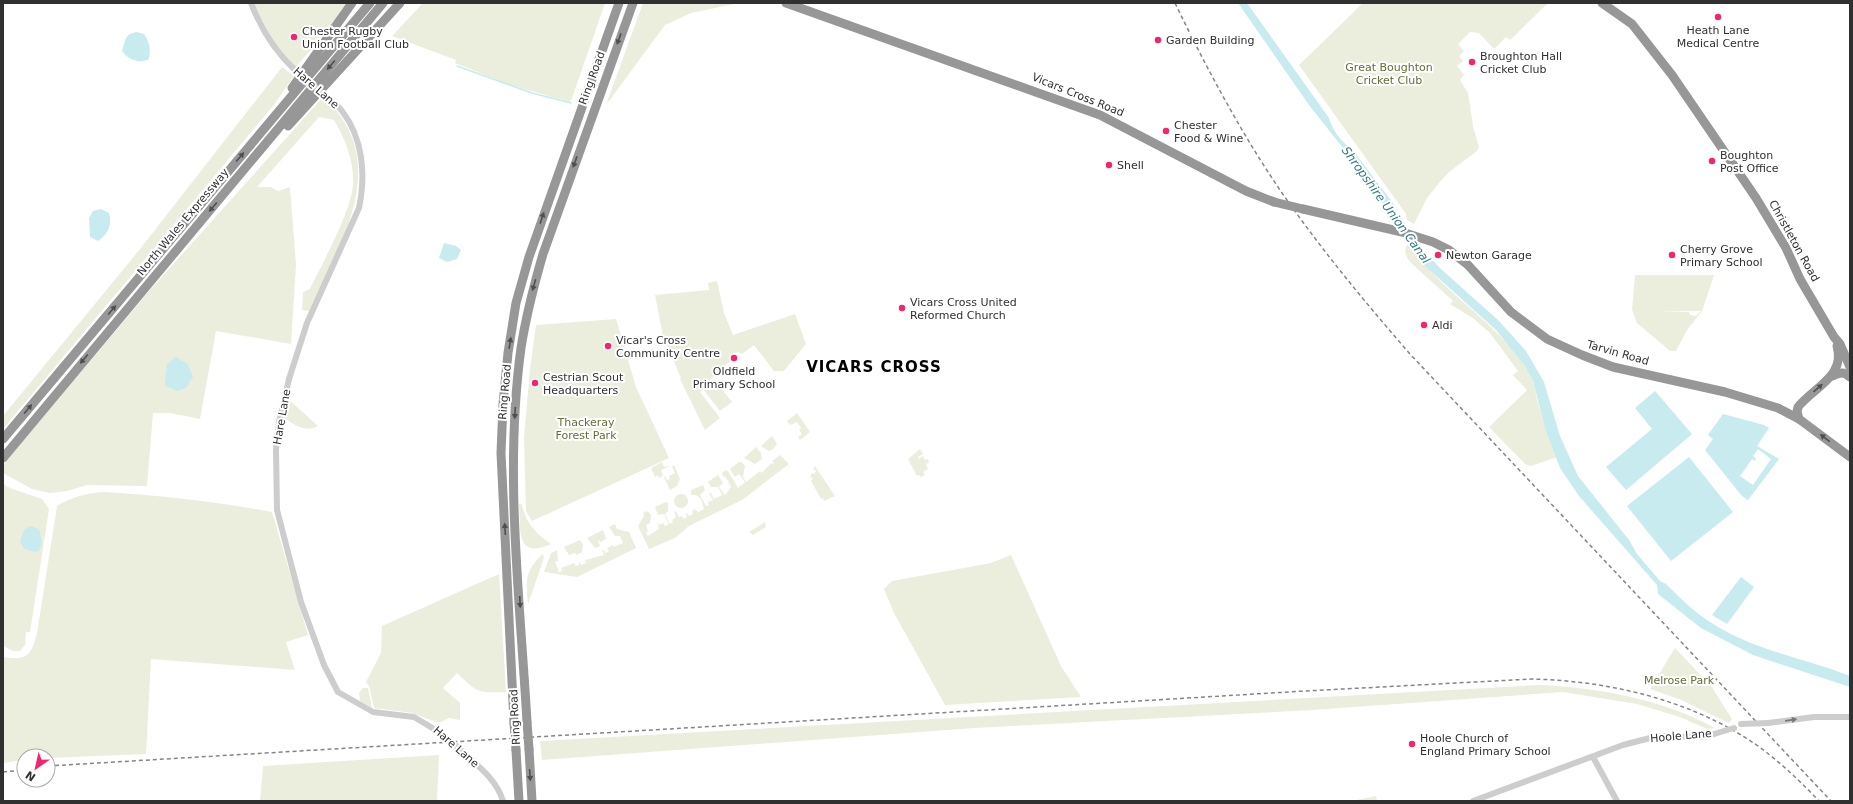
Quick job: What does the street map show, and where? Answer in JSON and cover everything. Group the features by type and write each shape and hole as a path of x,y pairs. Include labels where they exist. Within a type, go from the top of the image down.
{"highway":[{"path":"268,124 352,3"},
{"name":"North Wales Expressway","path":"3,439 370,3"},
{"name":"North Wales Expressway","path":"3,458 383,3"},
{"path":"246,166 278,137 400,3"},
{"path":"611,25 615,3"},
{"name":"Ring Road","path":"519,801 501,453 503,404 508,353 516,303 529,257 619,3"},
{"path":"611,25 623,3"},
{"name":"Ring Road","path":"532,801 514,495 513,447 521,347 531,297 543,254 633,3"},
{"name":"Vicars Cross Road","path":"786,3 1100,115 1246,191 1274,202 1402,232"},
{"name":"Christleton Road","path":"1602,3 1632,24 1672,75 1756,198 1786,248 1800,279 1834,337 1840,344 1850,367"},
{"name":"Tarvin Road","path":"1402,232 1433,242 1456,255 1522,322 1535,332 1557,344 1614,367 1725,392 1778,408 1799,419 1850,457"},
{"path":"1832,376 1839,363 1840,355 1834,337"},
{"path":"1799,419 1797,412 1798,407 1832,376 1841,372 1846,373 1850,377"},
{"path":"1778,408 1790,408 1804,400"}],"street":[{"name":"Hare Lane","path":"251,3 258,20 273,47 294,69 342,110 351,127 359,148 363,172 363,190 356,214 307,323 289,379 279,422 276,450 277,510 301,602 324,666 338,692 373,712 414,717 425,722 444,735 492,779 497,785 503,801"},
{"name":"Hoole Lane","path":"1473,801 1623,745 1658,736 1702,736 1734,728 1741,724 1768,723 1814,716 1850,717"},
{"path":"1593,757 1617,801"}],"green space":[{"name":"Chester Rugby Union Football Club","path":"251,3 347,3 331,26 294,69 284,59"},
{"name":"Chester Rugby Union Football Club","path":"423,3 605,3 571,101 569,102 508,84 455,63 456,60 392,36"},
{"path":"643,3 739,3 691,13 665,25 606,105"},
{"name":"Great Boughton Cricket Club","path":"1363,3 1547,4 1510,40 1506,37 1494,49 1479,33 1470,32 1458,44 1464,51 1459,56 1463,61 1457,66 1464,75 1460,80 1468,93 1473,126 1479,147 1477,151 1449,172 1439,183 1427,198 1414,224 1407,220 1406,214 1299,65"},
{"path":"282,67 294,76 273,106 3,429 3,416 140,249"},
{"path":"323,97 344,122 355,148 358,175 355,202 346,230 335,257 309,311 302,310 303,292 310,289 336,237 348,208 353,184 352,167 348,150 334,120 319,117 257,187 271,187 278,191 290,187 296,265 291,344 216,331 200,419 170,413 153,413 147,486 87,485 67,491 50,493 32,489 3,473 3,465 150,290"},
{"path":"1409,243 1436,277 1501,337 1528,371 1532,379 1541,412 1557,457 1531,466 1525,464 1489,427 1527,390 1513,375 1518,371 1490,333 1474,319 1450,304 1453,301 1410,262 1405,252"},
{"path":"1635,275 1714,275 1702,311 1687,330 1676,351 1670,351 1637,323 1632,310","holes":["1659,311 1701,311 1696,316 1690,315 1689,312"]},
{"name":"Oldfield Primary School","path":"717,281 724,313 733,335 795,314 806,344 784,371 774,371 754,345 742,354 738,352 735,353 731,361 720,369 722,372 718,375 717,373 708,383 714,379 732,402 720,411 703,389 700,392 720,418 705,430 680,379 681,378 663,336 655,295 709,290 708,283"},
{"name":"Thackeray Forest Park","path":"616,319 636,387 669,458 532,521 526,511 524,438 530,369 536,325"},
{"path":"288,399 318,426 308,429 300,427 283,417"},
{"path":"797,413 810,432 800,440 798,437 802,434 799,430 801,428 797,422 790,425 787,421"},
{"path":"772,436 777,444 769,451 761,446"},
{"path":"756,447 761,453 762,459 755,464 744,458"},
{"path":"920,449 923,454 918,457 919,459 923,456 925,460 928,459 929,462 926,464 928,469 923,472 925,475 921,477 919,475 917,476 908,459"},
{"path":"780,455 789,464 742,500 689,526 675,538 649,549 638,526 644,516 643,513 647,511 651,515 650,523 646,525 648,531 646,533 648,536 659,529 657,522 659,525 663,523 665,526 669,524 664,514 658,515 655,507 666,502 668,503 668,511 665,514 670,524 676,517 674,512 676,511 679,517 682,516 683,519 687,517 687,513 689,516 693,514 692,511 695,509 698,512 704,509 701,499 696,495 691,495 691,490 703,485 705,490 700,495 706,506 709,505 708,502 713,500 709,493 711,493 714,499 722,495 718,487 711,487 708,482 718,475 723,483 719,487 725,495 731,487 729,483 727,484 729,482 724,476 723,477 722,473 726,470 738,488 745,482 739,474 735,477 730,469 739,462 742,462 745,466 743,477 746,482 760,471 762,473 771,463 774,463 772,461"},
{"path":"662,462 664,467 670,466 661,470 663,476 659,478 658,475 655,477 651,468"},
{"path":"674,465 680,479 677,486 670,490 664,477 665,476 667,480 670,479 669,476 675,473 672,467"},
{"path":"815,466 835,496 824,501 823,498 821,499 811,481 813,478 810,477 812,473 814,474 816,471 813,469"},
{"path":"3,484 10,488 42,499 49,509 30,632 26,632 25,645 20,651 13,651 3,646"},
{"path":"104,492 189,499 272,512 308,635 286,642 295,670 151,659 146,754 56,758 56,748 16,748 16,761 3,763 3,657 23,657 30,652 33,647 37,633 57,506 68,500 91,493"},
{"path":"681,494 686,496 688,501 686,506 681,508 676,506 674,501 676,496"},
{"path":"519,504 522,504 525,516 532,527 551,544 539,548 531,548 526,545 522,539"},
{"path":"765,522 766,527 753,535 749,532"},
{"path":"615,524 617,529 629,532 636,548 577,577 544,572 551,553 557,550 558,561 555,562 559,572 562,571 561,568 574,563 576,566 579,565 579,561 581,565 586,563 585,560 604,555 602,550 604,550 605,553 609,551 607,548 623,543 620,536 615,536 609,527"},
{"path":"603,530 606,539 601,542 598,540 600,546 595,548 587,538"},
{"path":"580,540 583,545 582,552 576,555 575,553 569,555 564,547"},
{"path":"543,554 544,558 528,604 527,583 529,571"},
{"path":"1011,555 1061,666 1081,697 945,705 894,613 884,589 892,581 991,563"},
{"path":"499,574 506,692 483,692 469,685 457,673 443,688 460,703 460,720 449,718 439,723 412,713 374,708 369,686 366,682 381,653 382,626"},
{"name":"Melrose Park","path":"1675,648 1711,686 1732,719 1729,723 1679,699 1650,689"},
{"path":"1539,685 1561,686 1607,692 1630,697 1674,710 1715,728 1707,729 1680,717 1637,704 1563,692 1312,710 974,728 542,760 540,741"},
{"path":"363,688 368,688 372,708 360,701 359,693"},
{"path":"439,755 437,801 260,801 263,766"},
{"path":"1376,796 1377,801 1352,801"}],"water":[{"name":"Shropshire Union Canal","path":"1238,3 1247,3 1329,118 1332,127 1338,136 1352,149 1393,203 1398,218 1418,245 1441,269 1499,321 1526,351 1544,382 1560,436 1578,476 1629,540 1637,554 1660,581 1666,584 1698,613 1726,632 1761,647 1850,676 1850,687 1753,655 1701,628 1658,594 1657,585 1579,496 1560,468 1546,431 1533,381 1525,366 1496,330 1424,265 1382,203 1346,156 1347,153 1309,105"},
{"path":"137,32 144,34 147,40 150,50 148,60 134,60 127,57 122,51 128,36"},
{"path":"101,209 109,213 110,226 104,236 98,241 90,237 89,218 93,211"},
{"path":"444,243 456,246 461,250 457,259 447,262 439,258"},
{"path":"176,357 188,364 193,377 186,388 177,391 165,385 167,364"},
{"path":"1655,391 1692,434 1626,490 1606,467 1652,429 1635,408"},
{"path":"1723,414 1764,425 1769,428 1757,446 1779,459 1748,500 1742,496 1705,450 1713,439 1708,435","holes":["1758,449 1771,459 1753,485 1740,476 1752,459 1755,461 1756,459 1753,456"]},
{"path":"1689,457 1733,512 1671,561 1627,506"},
{"path":"30,526 39,529 42,542 39,551 35,552 25,549 20,542 24,530"},
{"path":"1741,577 1754,587 1727,624 1712,615"}],"pier":[{"path":"1393,222 1406,225 1423,247 1406,243"}],"waterway":[{"path":"457,66 532,93 571,103"}],"railway":[{"path":"1175,3 1224,98 1265,168 1311,233 1359,294 1410,354 1831,801"},
{"path":"56,766 1305,691 1532,679 1591,684 1620,689 1650,696 1706,716 1733,730 1758,746 1790,772 1819,801"},
{"path":"3,772 16,771"}],"place":[{"name":"Heath Lane Medical Centre","path":"1718,17"},
{"name":"Chester Rugby Union Football Club","path":"294,37"},
{"name":"Garden Building","path":"1158,40"},
{"name":"Broughton Hall Cricket Club","path":"1472,62"},
{"name":"Chester Food & Wine","path":"1166,131"},
{"name":"Boughton Post Office","path":"1712,161"},
{"name":"Shell","path":"1109,165"},
{"name":"Newton Garage","path":"1438,255"},
{"name":"Cherry Grove Primary School","path":"1672,255"},
{"name":"Vicars Cross United Reformed Church","path":"902,308"},
{"name":"Aldi","path":"1424,325"},
{"name":"Vicar's Cross Community Centre","path":"608,346"},
{"name":"Oldfield Primary School","path":"734,358"},
{"name":"Cestrian Scout Headquarters","path":"535,383"},
{"name":"Hoole Church of England Primary School","path":"1412,744"}],"district":[{"name":"VICARS CROSS","path":"874,367"}]}
